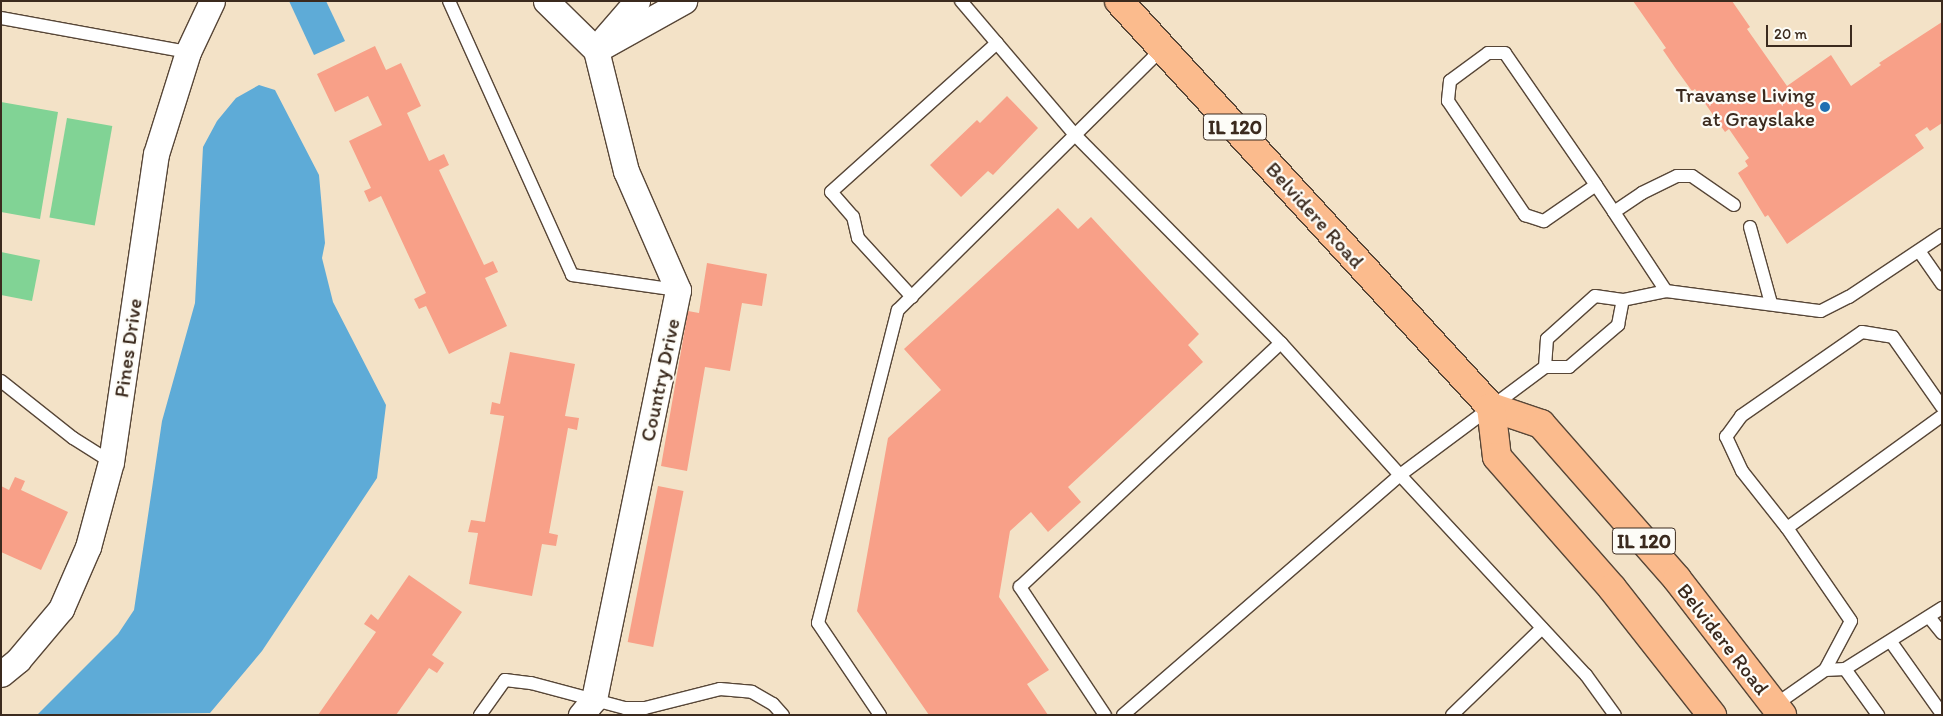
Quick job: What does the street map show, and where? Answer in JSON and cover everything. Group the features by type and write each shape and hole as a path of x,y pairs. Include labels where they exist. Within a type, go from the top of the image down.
{"main road":[{"name":"Belvidere Road","path":"1119,1 1491,407 1541,424 1664,564 1778,710"},
{"name":"IL 120","path":"1491,407 1497,457 1612,588 1712,715"}],"street":[{"name":"Pines Drive","path":"1,674 18,660 61,609 88,547 112,462 156,154 188,52 212,1"},
{"path":"546,1 596,50"},
{"path":"596,50 637,1"},
{"path":"596,50 684,1"},
{"name":"Country Drive","path":"588,707 678,290 626,170 596,50"}],"lane":[{"path":"448,1 572,275 678,290"},
{"path":"961,1 1075,135 1281,344 1586,675 1615,715"},
{"path":"1,18 188,52"},
{"path":"912,297 858,238 853,217 831,192 997,43"},
{"path":"880,715 818,623 898,310 1163,48"},
{"path":"1596,185 1544,221 1525,215 1448,101 1450,81 1488,53 1506,53 1596,185 1666,291"},
{"path":"1614,212 1642,193 1677,176 1692,176 1734,205"},
{"path":"1750,227 1771,303"},
{"path":"1545,367 1547,339 1595,296 1623,300 1666,291 1771,303 1821,311 1849,297 1942,235"},
{"path":"1919,251 1942,284"},
{"path":"1123,715 1400,474 1545,367 1569,367 1618,325 1623,300"},
{"path":"1778,710 1825,670 1851,621 1787,528 1742,471 1726,438 1741,416 1862,332 1893,337 1942,407"},
{"path":"1105,715 1020,587 1281,344"},
{"path":"1,381 73,438 112,462"},
{"path":"1787,528 1942,416"},
{"path":"1825,670 1845,669 1891,642 1942,608"},
{"path":"1929,616 1942,634"},
{"path":"1452,715 1542,628"},
{"path":"1891,642 1942,714"},
{"path":"1845,669 1878,715"},
{"path":"480,715 504,680 588,707 645,708 720,689 752,692 773,704 783,715"}],"green space":[{"path":"1,102 58,112 40,219 1,212"},
{"path":"67,118 112,126 95,225 49,217"},
{"path":"1,252 40,260 32,301 1,295"}],"water":[{"path":"289,1 326,1 345,41 314,55"},
{"path":"259,85 275,90 319,175 325,243 322,258 333,302 386,405 377,478 262,651 210,713 37,715 118,634 134,610 162,421 195,303 203,147 217,121 236,98"}],"building":[{"name":"Travanse Living at Grayslake","path":"1633,1 1732,1 1750,27 1747,29 1787,86 1831,55 1851,86 1881,65 1879,63 1942,22 1942,123 1930,131 1927,127 1915,135 1924,148 1787,244 1768,215 1765,217 1738,173 1748,166 1745,161 1749,158 1729,129 1725,132 1695,89 1692,91 1663,50 1666,48"},
{"path":"375,46 386,70 401,63 421,106 407,113 429,161 444,154 449,165 439,170 484,265 493,261 498,272 485,278 507,326 449,354 426,306 419,309 414,299 426,293 381,196 369,202 364,191 371,188 349,141 382,125 368,96 335,112 317,74"},
{"path":"1007,96 1038,128 993,175 988,171 961,197 930,165 977,120 980,123"},
{"path":"1058,208 1078,229 1091,217 1199,334 1188,345 1203,362 1068,487 1081,502 1048,532 1031,512 1010,531 999,597 1049,670 1027,684 1048,715 929,715 857,611 888,438 941,390 904,349"},
{"path":"707,263 767,274 762,306 742,303 730,371 705,367 687,471 661,466 688,311 699,313"},
{"path":"510,352 575,364 565,416 579,418 577,430 568,428 549,533 558,535 556,546 542,544 532,596 469,584 478,533 468,532 471,520 485,522 504,416 490,414 492,402 500,404"},
{"path":"15,477 25,481 21,490 68,512 41,570 1,552 1,486 9,490"},
{"path":"658,486 684,491 653,647 628,642"},
{"path":"409,575 462,612 432,655 444,663 437,673 429,668 396,715 318,715 376,632 364,624 371,614 378,620"}],"place":[{"name":"Travanse Living at Grayslake","path":"1825,107"}]}
